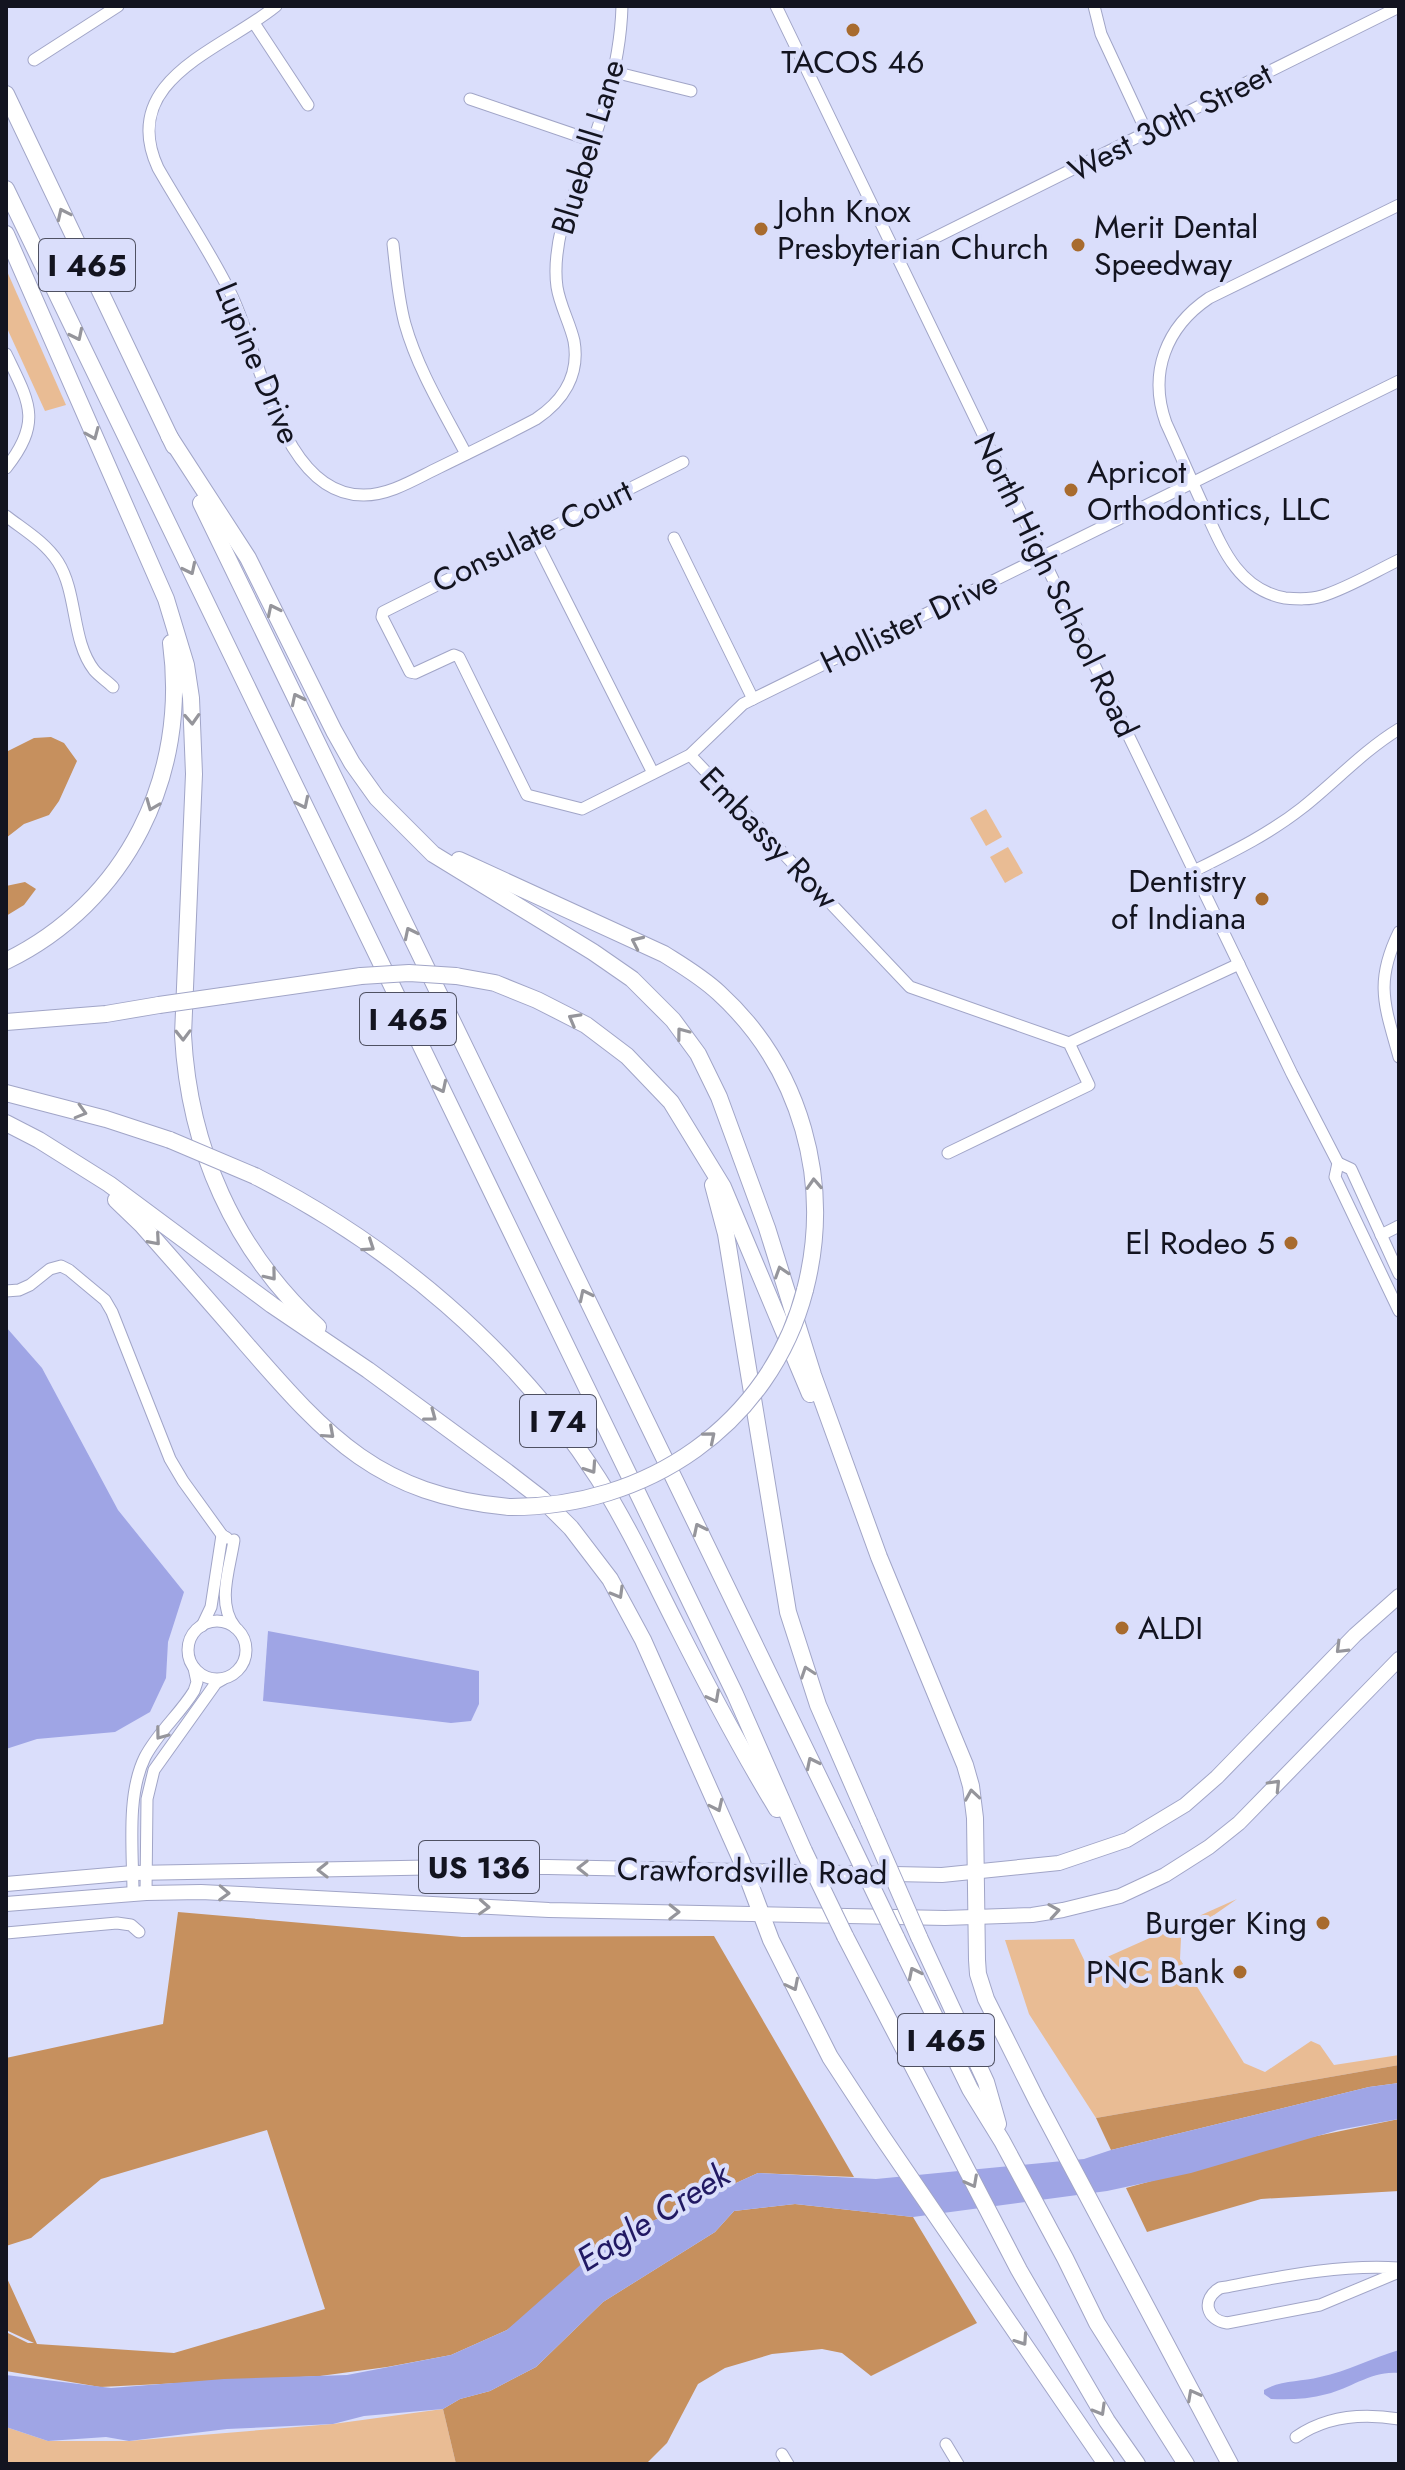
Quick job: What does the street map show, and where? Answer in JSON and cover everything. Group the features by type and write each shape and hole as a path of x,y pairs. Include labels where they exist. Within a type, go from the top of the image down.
{"highway":[{"name":"I 465","path":"6,94 970,2089 1002,2141 1097,2323 1186,2464"},
{"name":"I 465","path":"6,189 728,1680 845,1936 1019,2270 1107,2421 1137,2464"},
{"path":"6,234 166,599 177,632 191,698 194,774 183,1035 185,1074 190,1107 205,1157 222,1196 263,1266 306,1316 368,1370"},
{"path":"169,436 248,558 352,763 377,798 433,854 632,979 673,1020 698,1054 719,1097 767,1228 813,1375 879,1557 965,1765 975,1818 978,1974 982,1988 1114,2249 1230,2464"},
{"path":"6,961 49,935 78,912 108,880 144,825 161,781 172,726 174,665 170,634 150,565"},
{"path":"56,1151 130,1212 303,1407 342,1445 385,1473 414,1487 465,1502 509,1507 556,1505 606,1494 658,1473 694,1451 734,1416 769,1371 791,1331 805,1290 815,1233 814,1188 810,1153 788,1086 747,1021 705,980 664,954 510,885 419,839"},
{"path":"6,1022 94,1015 361,976 409,973 456,976 495,983 586,1025 627,1056 671,1102 723,1187 862,1525 879,1557"},
{"name":"I 74","path":"6,1093 106,1119 170,1140 255,1176 309,1205 375,1249 481,1336 548,1410 599,1480 637,1546 749,1763 804,1851"},
{"path":"6,1123 109,1184 542,1499 571,1528 623,1601 643,1640 782,1963 830,2057 1106,2464"},
{"path":"703,1155 726,1234 788,1612 818,1705 986,2082 1002,2141"}],"main road":[{"name":"Crawfordsville Road","path":"6,1884 140,1873 548,1867 942,1875 1046,1865 1085,1856 1127,1840 1168,1817 1208,1785 1341,1648 1399,1596"},
{"name":"Crawfordsville Road","path":"6,1904 140,1893 229,1893 549,1910 976,1917 1032,1915 1092,1904 1145,1885 1192,1858 1239,1823 1399,1659"}],"street":[{"path":"276,6 254,23 308,105"},
{"name":"Bluebell Lane","path":"570,381 574,368 574,345 558,291 556,256 562,226 614,72 622,6"},
{"name":"North High School Road","path":"776,6 1338,1163 1335,1177 1399,1311"},
{"path":"1094,6 1101,34 1147,133"},
{"name":"West 30th Street","path":"898,256 1399,7"},
{"path":"34,60 111,8"},
{"name":"Lupine Drive","path":"254,23 182,68 161,91 152,111 149,137 155,162 232,295 264,385 307,469 331,487 345,493 365,495 394,489 549,411 570,381"},
{"path":"614,72 691,91"},
{"path":"470,99 593,141"},
{"path":"1399,205 1209,298 1182,320 1164,349 1158,374 1162,413 1230,563 1251,584 1274,595 1298,599 1323,596 1399,560"},
{"path":"393,244 401,307 410,341 466,454"},
{"path":"6,354 27,398 30,414 24,440 6,468"},
{"name":"Hollister Drive","path":"690,755 743,704 1399,381"},
{"name":"Consulate Court","path":"383,612 683,462"},
{"path":"6,516 39,541 56,560 65,578 84,648 94,669 113,687"},
{"path":"533,535 653,773"},
{"path":"674,538 753,699"},
{"name":"Embassy Row","path":"383,612 382,617 410,672 415,673 454,655 459,657 527,795 582,809 690,755 910,987 1069,1043"},
{"path":"1194,871 1256,840 1290,817 1363,754 1399,729"},
{"path":"1399,932 1387,963 1383,994 1388,1024 1399,1056"},
{"path":"948,1153 1089,1085 1069,1043 1239,964"},
{"name":"North High School Road","path":"1338,1163 1351,1169 1399,1274"},
{"path":"1381,1235 1399,1226"},
{"path":"6,1291 19,1290 50,1269 61,1266 105,1300 170,1459 183,1481 228,1538 225,1601 228,1617 245,1641 246,1657 238,1671 216,1683 154,1770 147,1799 140,1873"},
{"path":"140,1893 134,1796 151,1747 194,1691 197,1682 189,1646 192,1636 209,1612 228,1538"},
{"path":"202,1626 217,1621 235,1628"},
{"path":"194,1668 206,1677 223,1679"},
{"path":"6,1933 117,1923 131,1925 139,1932"},
{"path":"1399,2270 1320,2305 1227,2323 1216,2320 1208,2311 1211,2294 1220,2288 1301,2273 1399,2270"},
{"path":"1296,2437 1332,2419 1374,2416 1399,2419"},
{"path":"946,2444 958,2464"}],"shaded area":[{"path":"6,269 66,405 45,411 6,326"},
{"path":"51,737 64,743 77,761 59,801 49,815 24,824 6,838 6,752 34,738"},
{"path":"986,809 1002,837 986,846 970,818"},
{"path":"1008,847 1023,873 1005,883 990,857"},
{"path":"25,882 36,889 24,905 6,916 6,886"},
{"path":"1237,1899 1181,1938 1180,1959 1244,2063 1265,2072 1311,2041 1320,2045 1334,2065 1399,2055 1399,2065 1096,2118 1029,2014 1005,1940 1074,1939 1087,1966"},
{"path":"178,1912 462,1937 714,1936 854,2177 758,2173 644,2225 507,2330 451,2355 320,2376 100,2387 6,2371 6,2332 34,2343 6,2330 6,2276 37,2344 174,2353 325,2309 267,2130 101,2179 31,2238 6,2246 6,2058 163,2024"},
{"path":"1399,2065 1399,2083 1369,2087 1111,2150 1096,2118"},
{"path":"1399,2119 1399,2191 1261,2199 1147,2232 1126,2188 1307,2138"},
{"path":"795,2204 913,2217 977,2323 871,2376 842,2353 822,2349 772,2354 725,2368 698,2384 667,2443 646,2464 456,2464 443,2409 460,2399 490,2391 536,2367 603,2302 715,2232 734,2211"},
{"path":"443,2409 456,2464 6,2464 6,2427 48,2441 129,2441 333,2424"}],"water":[{"path":"6,1327 42,1368 118,1510 184,1592 168,1642 166,1678 150,1712 115,1732 37,1739 6,1749"},
{"path":"268,1631 479,1671 479,1704 471,1721 451,1723 263,1701"},
{"name":"Eagle Creek","path":"1399,2083 1399,2119 1338,2130 1191,2173 1107,2191 913,2217 795,2204 734,2211 715,2232 603,2302 536,2367 490,2391 460,2399 443,2409 364,2416 333,2424 227,2429 129,2441 106,2437 48,2441 6,2427 6,2375 111,2388 224,2379 347,2375 451,2355 507,2330 586,2260 644,2225 758,2173 876,2179 1084,2159 1369,2087"},
{"path":"1399,2350 1399,2373 1380,2374 1313,2397 1271,2399 1264,2394 1264,2390 1277,2384 1313,2379"}],"place":[{"name":"TACOS 46","path":"853,30"},
{"name":"John Knox Presbyterian Church","path":"761,229"},
{"name":"Merit Dental Speedway","path":"1078,245"},
{"name":"Apricot Orthodontics, LLC","path":"1071,490"},
{"name":"Dentistry of Indiana","path":"1262,899"},
{"name":"El Rodeo 5","path":"1291,1243"},
{"name":"ALDI","path":"1122,1628"},
{"name":"Burger King","path":"1323,1923"},
{"name":"PNC Bank","path":"1240,1972"}]}
